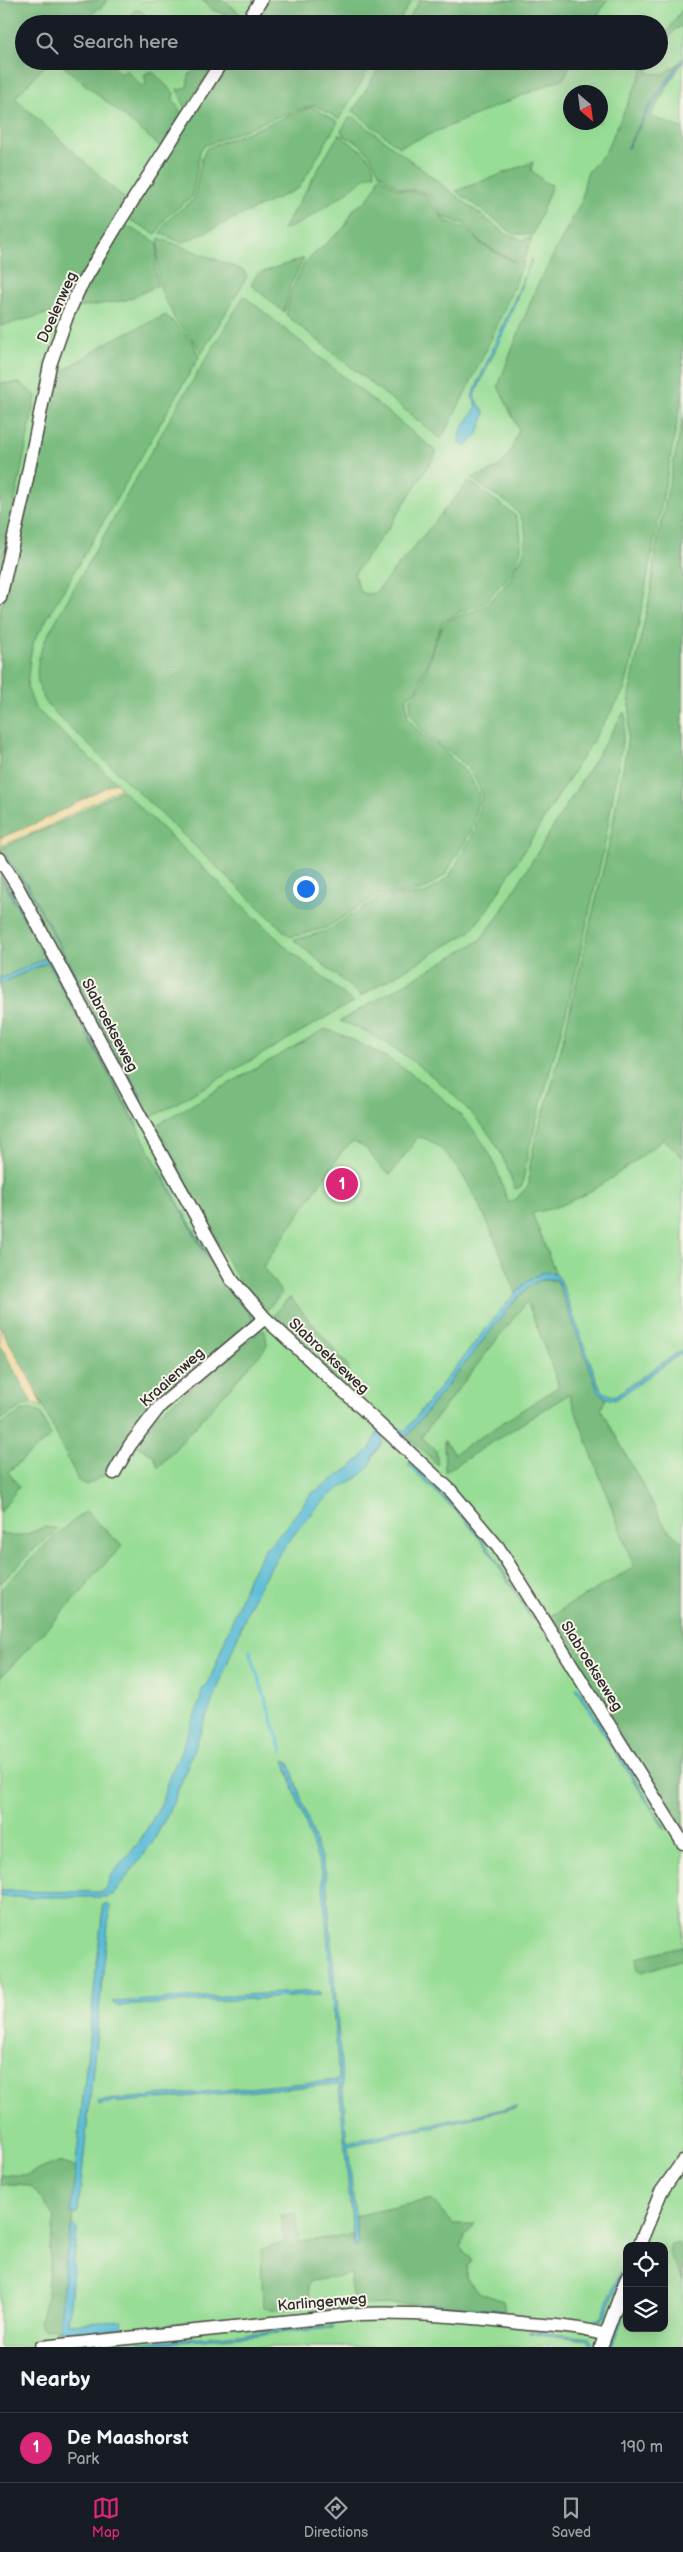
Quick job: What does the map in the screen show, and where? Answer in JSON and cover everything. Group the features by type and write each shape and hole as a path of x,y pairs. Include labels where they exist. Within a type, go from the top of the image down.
{"street":[{"path":"252,15 261,0"},
{"name":"Doelenweg","path":"0,598 50,365 67,316 79,290 121,219 216,70"},
{"name":"Slabroekseweg","path":"0,859 17,886 216,1255 231,1279 264,1318 451,1491 473,1515 498,1547 683,1843"},
{"name":"Kraaienweg","path":"114,1472 130,1445 160,1406 264,1318"},
{"path":"641,2242 661,2192 683,2161"},
{"path":"603,2341 623,2287"},
{"name":"Karlingerweg","path":"41,2347 350,2315 394,2313 429,2314 592,2330 603,2341"}],"green space":[{"path":"0,0 683,0 683,2347 0,2347"},
{"path":"0,0 107,0 104,5 91,15 15,15 15,70 41,70 15,98 128,202 66,309 0,326"},
{"path":"202,0 224,0 242,15 227,15 214,11"},
{"path":"265,0 412,0 403,15 256,15"},
{"path":"420,0 607,0 598,15 411,15"},
{"path":"683,8 683,26 675,29 668,40 668,30"},
{"path":"135,10 140,10 146,15 133,15 132,13"},
{"path":"683,61 650,116 683,129 683,391 631,664 624,691 487,910 471,931 361,996 294,940 327,931 378,898 425,894 449,877 475,831 482,794 473,774 458,758 423,732 411,713 410,699 422,683 434,643 444,625 458,616 482,607 492,599 511,578 524,552 526,539 524,525 518,513 508,503 472,478 492,470 504,462 519,430 498,386 536,288 581,202 587,173 605,153 643,70 649,70 647,73 664,74 679,63 649,106 627,148 649,110"},
{"path":"68,70 117,70 121,74 127,70 141,86 145,85 146,82 144,75 148,72 153,72 174,93 173,99 182,114 161,147"},
{"path":"194,70 209,71 186,109 177,89 181,90 187,87 189,75"},
{"path":"220,70 369,70 339,119 314,105 274,118 204,146 200,151 192,197 167,216 156,234 127,218"},
{"path":"378,70 568,70 564,78 399,147 353,111"},
{"path":"312,107 338,122 299,188 182,243 160,233 169,219 194,199 202,157 207,148"},
{"path":"354,117 506,234 523,240 532,237 525,258 512,260 481,243 465,224 443,217 434,202 424,192 399,188 380,174 370,155 359,143 344,136 341,131 349,118"},
{"path":"339,134 366,154 375,174 363,179 306,220 283,229"},
{"path":"533,162 531,170 546,183 552,185 533,235 514,234 456,191"},
{"path":"379,176 397,189 424,194 445,221 464,227 481,244 509,260 516,262 524,261 486,351 441,439 286,315 291,291 305,262 344,228 354,209 366,201 377,185"},
{"path":"123,224 158,243 155,267 157,286 126,300 76,308"},
{"path":"159,238 233,266 244,271 247,277 201,354 193,339 175,320 161,290 158,273"},
{"path":"304,258 290,286 284,312 251,285 257,274"},
{"path":"244,296 437,452 390,526 354,574 360,591 366,594 375,593 469,481 515,515 520,529 521,547 512,573 484,603 460,612 442,623 417,690 406,698 408,718 422,735 440,747 470,776 479,795 472,830 445,875 424,890 401,894 377,895 326,928 290,937 50,708 40,689 37,670 41,651 50,631 172,415"},
{"path":"166,315 193,342 199,357 34,641 30,657 27,687 35,708 116,782 41,821 0,838 0,613 7,588 51,379 113,339"},
{"path":"0,383 20,383 36,396 0,575"},
{"path":"683,417 683,1158 664,1139 618,1173 585,1194 550,1209 532,1213 556,1274 539,1275 525,1284 516,1293 490,1229 465,1179 450,1158 434,1143 418,1137 391,1174 380,1167 368,1151 358,1143 352,1142 343,1150 263,1267 282,1293 265,1312 244,1290 212,1233 156,1132 160,1123 325,1029 347,1037 393,1061 437,1093 456,1111 491,1155 508,1203 515,1200 529,1185 530,1166 535,1140 554,1078 610,840 626,751 630,714 629,695 651,590 655,553","holes":["161,1135 203,1216 160,1136"]},
{"path":"624,712 626,719 604,848 569,1001 528,1152 522,1186 515,1189 495,1143 466,1107 426,1071 404,1055 382,1040 340,1021 479,941 497,918"},
{"path":"122,790 287,948 353,1002 154,1116 144,1115 0,854 2,848 68,819","holes":["45,919 141,1096 140,1097"]},
{"path":"0,877 46,958 0,979"},
{"path":"48,962 204,1252 225,1287 252,1316 254,1322 177,1386 109,1473 86,1485 78,1480 34,1387 0,1326 0,984"},
{"path":"540,1280 557,1280 603,1396 606,1398 601,1409 666,1528 683,1543 683,1835 547,1618 634,1567 569,1394 445,1472 444,1440 454,1454 558,1387 527,1301 421,1437 436,1450 438,1465 407,1436 514,1302 528,1287"},
{"path":"291,1298 347,1365 352,1379 350,1386 346,1389 271,1319 286,1300"},
{"path":"262,1330 265,1331 267,1344 264,1350 158,1468 154,1456 134,1444 155,1417"},
{"path":"0,1344 32,1403 25,1405 0,1420"},
{"path":"33,1409 41,1414 51,1436 8,1472 19,1486 0,1513 0,1425 24,1410"},
{"path":"86,1511 122,1546 88,1582 89,1584 0,1678 0,1590 50,1540"},
{"path":"45,1527 58,1529 33,1550 0,1584 0,1532 6,1535 17,1536"},
{"path":"683,1947 683,1959 642,1972 638,1970 636,1958"},
{"path":"58,2162 76,2167 72,2224 65,2263 59,2332 51,2328 46,2330 41,2328 39,2323 47,2296 50,2247 55,2217 32,2187 20,2184 0,2185 0,2175 27,2175"},
{"path":"432,2199 453,2224 475,2224 465,2236 461,2247 465,2254 472,2258 471,2263 467,2265 466,2277 478,2292 503,2301 505,2311 422,2304 355,2305 351,2283 352,2274 311,2281 308,2286 310,2300 300,2306 282,2309 263,2308 261,2250 284,2243 281,2216 295,2213 299,2242 352,2235 354,2248 358,2245 355,2216"},
{"path":"678,2243 683,2252 683,2281 669,2253 671,2244"}],"sand":[{"path":"116,782 121,788 45,828 0,846 0,838 41,821"},
{"path":"0,1326 34,1387 42,1407 32,1403 0,1344"}],"water":[{"path":"683,58 683,61 649,110 627,149 649,106"},
{"path":"532,259 504,331 474,396 485,414 478,434 467,446 458,443 462,429 477,406 472,396"},
{"path":"2,852 28,886 141,1097 28,887"},
{"path":"0,874 14,896 138,1126 48,962 0,984 0,979 46,958"},
{"path":"160,1171 226,1286 252,1316 225,1287"},
{"path":"543,1272 555,1273 560,1279 599,1386 605,1393 614,1396 683,1349 683,1352 615,1400 606,1398 598,1391 557,1280 544,1280 532,1284 518,1297 408,1435 404,1436 385,1423 389,1422 405,1431 500,1311 526,1282"},
{"path":"379,1429 383,1440 366,1471 330,1495 303,1523 283,1549 257,1591 173,1803 153,1842 114,1894 107,1897 0,1897 0,1891 102,1892 106,1889 110,1877 139,1842 161,1805 169,1777 180,1754 200,1701 202,1690 209,1682 249,1576 266,1548 286,1527 311,1494 350,1468 370,1449"},
{"path":"410,1463 469,1522 492,1553 533,1621 491,1554 466,1521 408,1465"},
{"path":"578,1687 665,1830 585,1705 575,1688"},
{"path":"284,1760 289,1762 326,1873 347,2142 517,2106 348,2146 358,2245 354,2248 339,2084 99,2104 97,2101 339,2080 322,1872"},
{"path":"108,1904 110,1906 78,2213 76,2215 71,2213 75,2173 102,1915 104,1905"},
{"path":"319,1991 320,1995 308,1996 116,2006 112,2002"},
{"path":"72,2224 77,2229 68,2324 122,2321 123,2328 81,2333 59,2332 65,2263"},
{"path":"623,2263 623,2271 605,2317 598,2322 574,2320 574,2318 596,2320 602,2317"},
{"path":"426,2304 499,2310 503,2312 425,2306"},
{"path":"623,2310 623,2318 612,2347 608,2347"},
{"path":"189,2322 189,2325 126,2330 127,2329"},
{"path":"333,2326 333,2328 137,2346 138,2343 157,2341"},
{"path":"531,2331 590,2338 593,2345 590,2347 589,2340 530,2333"}],"waterway":[{"path":"250,1651 282,1751"}],"place":[{"name":"De Maashorst","path":"342,1184"}]}
